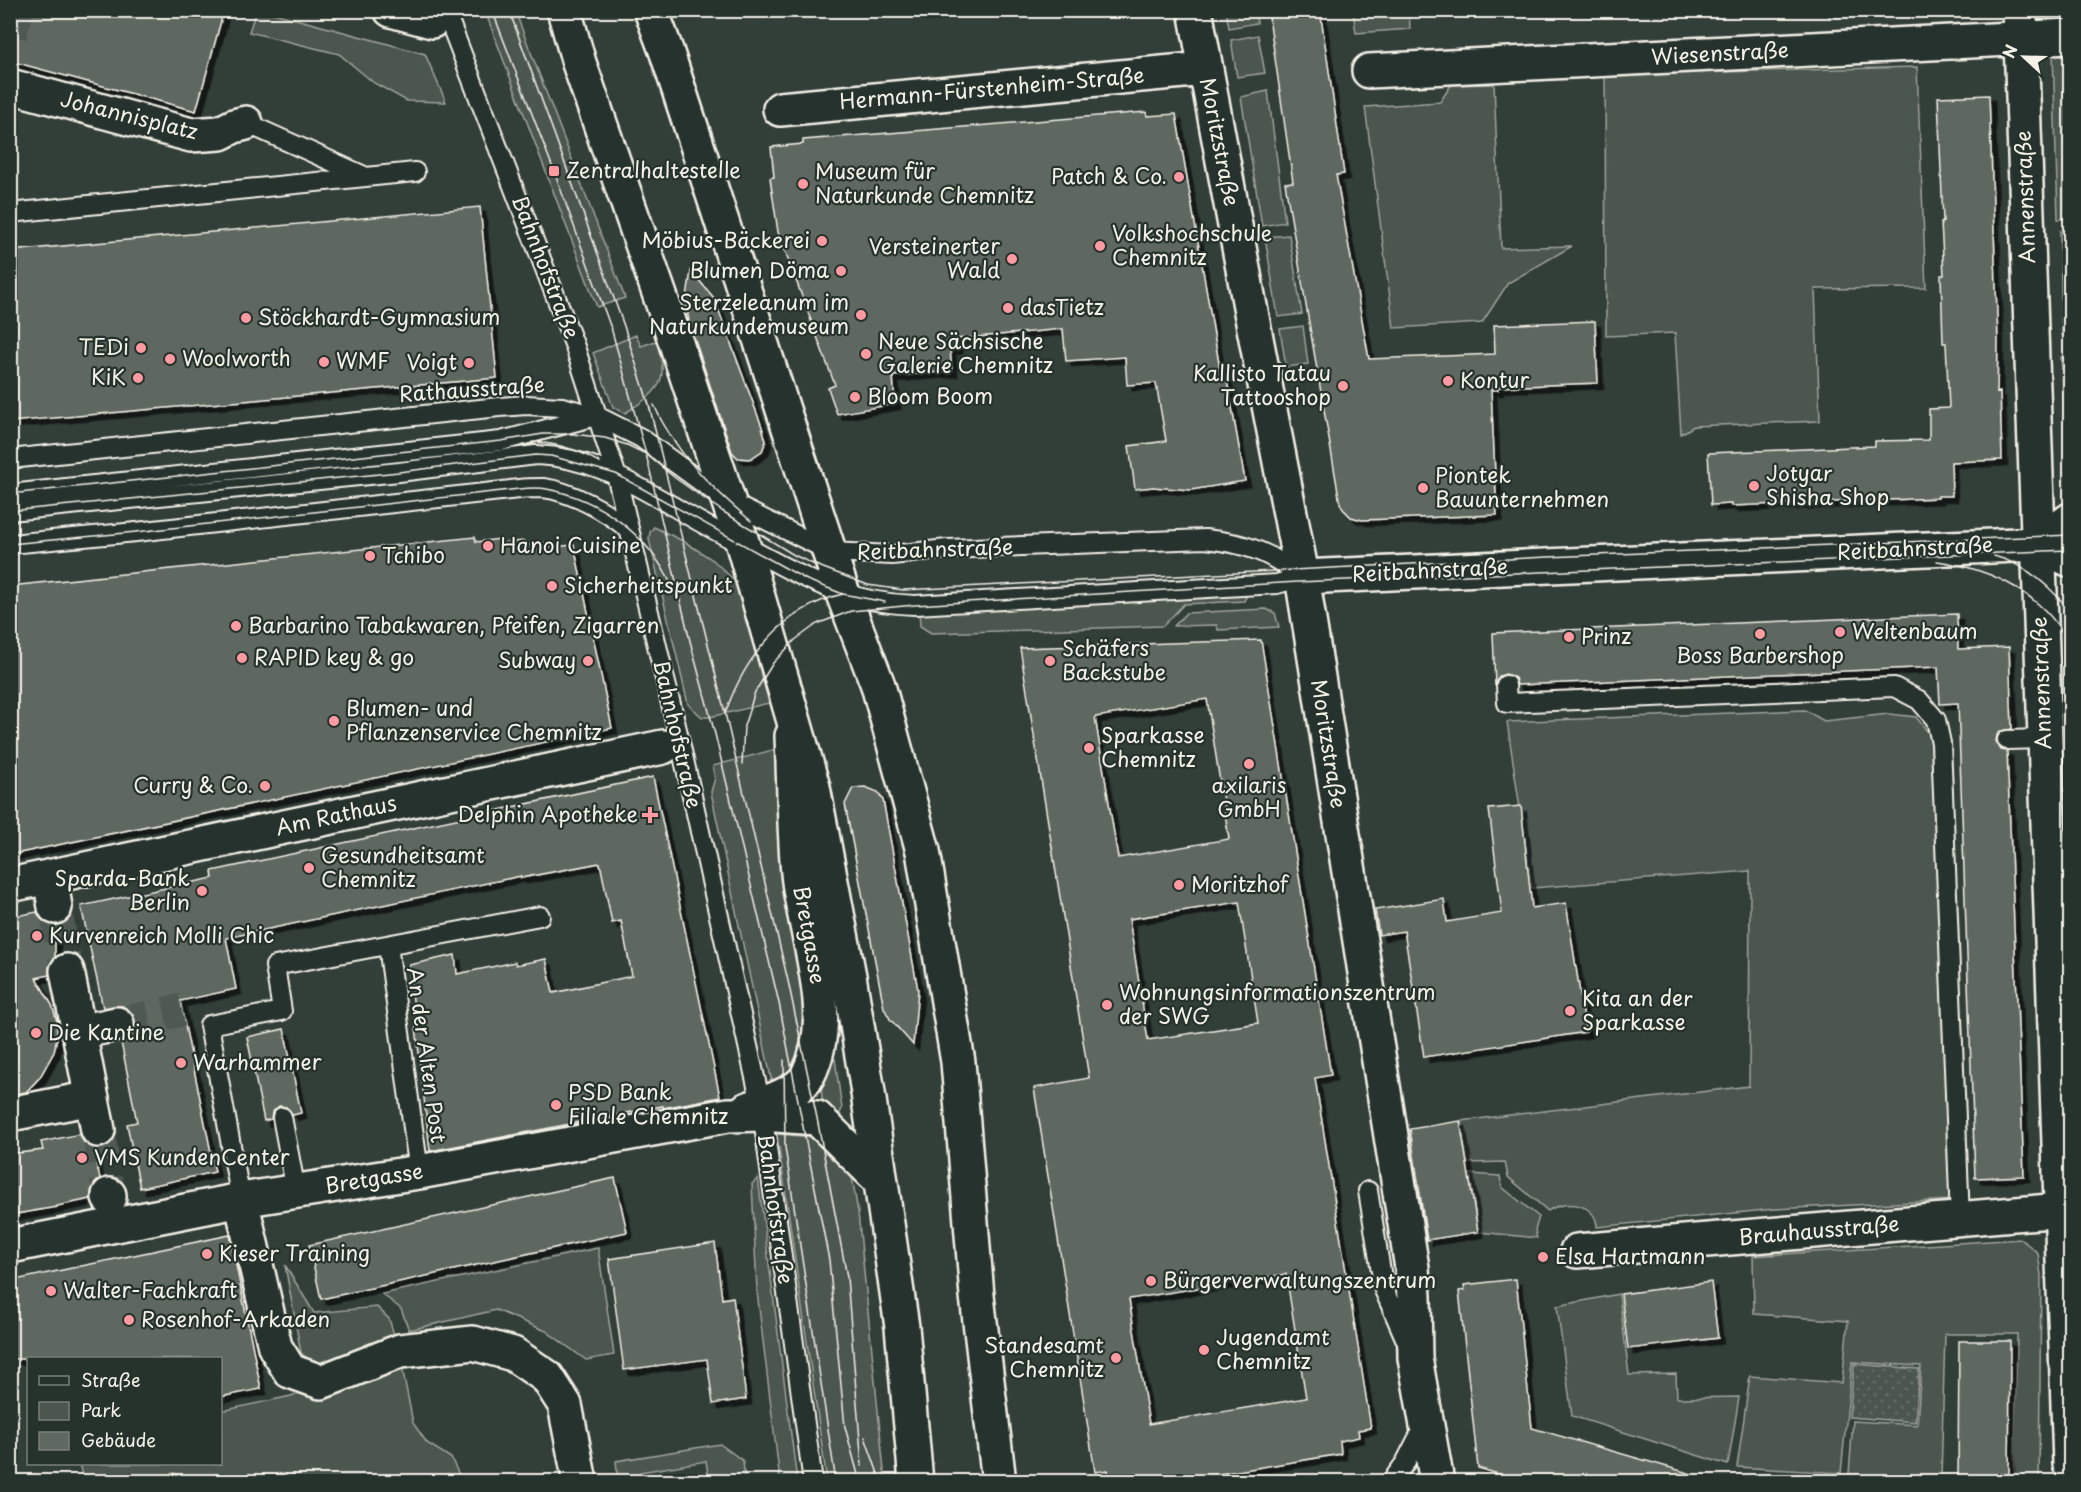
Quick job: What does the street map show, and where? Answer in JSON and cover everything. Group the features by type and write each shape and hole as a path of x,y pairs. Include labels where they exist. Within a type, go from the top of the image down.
{"street":[{"path":"390,10 438,16"},
{"path":"564,10 579,63 665,310 742,545 813,788 832,881 867,1086 902,1327 915,1482"},
{"path":"651,10 843,594 878,685 923,851 958,1062 977,1296 999,1482"},
{"name":"Moritzstraße","path":"1195,10 1204,69 1302,577 1412,1268 1415,1358 1437,1482"},
{"name":"Wiesenstraße","path":"1369,71 2020,25 2070,36"},
{"name":"Annenstraße","path":"2020,25 2044,739 2063,1049 2062,1210 2070,1464"},
{"name":"Hermann-Fürstenheim-Straße","path":"780,109 1204,69"},
{"name":"Johannisplatz","path":"10,86 191,135 220,133 246,123"},
{"path":"2038,544 2070,520"},
{"name":"Reitbahnstraße","path":"1302,577 2038,544 2070,560"},
{"name":"Bretgasse","path":"754,1111 785,1095 807,1077 819,1046 821,1004 798,874 791,712"},
{"name":"Am Rathaus","path":"10,885 52,892 663,747"},
{"path":"67,971 98,1130"},
{"path":"79,1032 117,1024"},
{"path":"10,1114 92,1098"},
{"name":"Bretgasse","path":"10,1246 241,1200 419,1172 754,1111 817,1118 880,1180"},
{"path":"241,1200 275,1347 290,1371 321,1382 400,1351 473,1343 513,1354 547,1377 565,1405 580,1482"},
{"name":"Brauhausstraße","path":"1577,1251 2062,1210"}],"lane":[{"name":"Bahnhofstraße","path":"438,16 552,284 616,474 680,742 754,1111 813,1482"},
{"path":"246,123 363,176"},
{"path":"10,213 415,172"},
{"name":"Rathausstraße","path":"10,459 526,405 562,407 597,416"},
{"path":"597,416 641,438 727,501 831,552"},
{"name":"Rathausstraße","path":"10,494 501,441 597,416"},
{"path":"10,511 399,472 536,455 551,456 616,474 807,580 843,594 876,601 915,605 1277,584 1302,577"},
{"path":"10,544 544,488 592,506 614,517 628,528"},
{"name":"Reitbahnstraße","path":"831,552 892,555 947,549 1205,539 1236,542 1263,552 1302,577"},
{"path":"1506,685 1507,703 1894,687 1919,700 1936,720 1941,743 1960,1219"},
{"path":"2007,740 2044,739"},
{"path":"241,1200 209,1025 282,1011 275,966 540,916"},
{"name":"An der Alten Post","path":"388,945 419,1172"},
{"path":"282,1117 296,1191"},
{"path":"1368,1191 1384,1290 1415,1358"},
{"path":"1391,1482 1416,1444 1426,1421"}],"green space":[{"path":"256,10 425,54 446,102 407,101 374,83 339,54 249,32"},
{"path":"485,11 515,11 625,298 597,307"},
{"path":"1226,11 1255,11 1257,23 1229,28"},
{"path":"1353,11 1409,11 1410,29 1356,33"},
{"path":"1828,11 1908,11 1908,16 1829,17"},
{"path":"1258,35 1265,73 1237,77 1231,40"},
{"path":"2070,52 2070,219 2058,219 2053,53"},
{"path":"1917,67 1926,288 1815,289 1820,421 1694,426 1681,434 1675,333 1606,336 1605,75"},
{"path":"1494,84 1501,248 1572,246 1508,283 1482,323 1394,328 1365,107 1440,102 1451,85"},
{"path":"1268,91 1285,222 1262,226 1241,97"},
{"path":"2060,231 2070,232 2070,336 2062,335"},
{"path":"1289,235 1302,314 1278,317 1265,237"},
{"path":"1303,326 1308,364 1286,367 1280,329"},
{"path":"636,335 641,346 656,341 662,376 654,392 625,413 613,407 593,353"},
{"path":"2061,357 2070,358 2070,443 2066,433"},
{"path":"654,527 685,542 713,560 736,582 769,703 710,717 702,717 688,704 649,539"},
{"path":"1249,591 1244,601 1184,604 1163,626 931,633 920,626 919,611"},
{"path":"1266,609 1275,613 1279,627 1218,630 1217,625 1174,626 1186,613"},
{"path":"1805,710 1824,721 1889,714 1916,717 1932,737 1952,1200 1775,1209 1597,1227 1591,1212 1585,1208 1562,1205 1548,1211 1508,1177 1505,1162 1468,1163 1461,1121 1749,1086 1750,871 1532,888 1507,722"},
{"path":"780,748 812,1007 800,1067 774,1092 711,792 715,778 713,766"},
{"path":"835,1059 842,1109 836,1116 824,1110 821,1089 823,1077"},
{"path":"777,1134 813,1137 827,1143 841,1158 852,1177 858,1212 885,1481 827,1481"},
{"path":"1470,1174 1500,1176 1502,1187 1539,1217 1535,1230 1537,1238 1479,1232"},
{"path":"758,1178 797,1481 780,1481 757,1291 752,1184"},
{"path":"2021,1239 2038,1253 2041,1276 2039,1481 2014,1481 2017,1334 1945,1334 1941,1479 1849,1474 1853,1421 1917,1425 1921,1366 1852,1362 1841,1473 1737,1467 1750,1376 1842,1383 1848,1321 1754,1314 1753,1256"},
{"path":"598,1248 614,1355 586,1360 546,1331 496,1310 409,1330 401,1309 382,1294"},
{"path":"285,1265 314,1313 377,1307 389,1319 396,1341 319,1367 301,1353"},
{"path":"1619,1294 1629,1375 1676,1374 1677,1398 1739,1397 1728,1465 1572,1416 1557,1306"},
{"path":"401,1362 413,1423 427,1443 451,1458 461,1479 448,1482 196,1482 174,1473 144,1481 84,1482 79,1465 222,1465 222,1411 291,1396 339,1378"},
{"path":"1854,1364 1919,1369 1915,1422 1849,1417"},
{"path":"720,1444 743,1461 745,1481 709,1481 706,1461 641,1472 641,1481 618,1481 616,1461"}],"building":[{"path":"10,10 224,10 196,111 10,61"},
{"path":"1268,10 1320,10 1344,174 1336,175 1369,359 1495,354 1494,325 1595,321 1598,383 1498,387 1498,390 1491,390 1497,515 1362,520 1351,517 1340,503 1285,183 1293,182"},
{"path":"1989,95 1998,342 1997,393 2000,392 2002,460 1951,462 1952,496 1711,505 1708,453 1875,446 1875,441 1929,440 1929,409 1949,408 1946,343 1943,343 1941,275 1944,275 1941,223 1943,222 1938,97"},
{"name":"dasTietz","path":"1146,112 1147,116 1176,114 1221,375 1226,374 1245,481 1191,490 1153,487 1135,489 1129,446 1166,441 1156,383 1127,385 1125,357 1066,361 1063,329 956,339 957,348 950,349 952,371 893,376 895,404 837,414 828,388 835,385 778,232 770,178 774,177 771,147 803,144 803,140"},
{"path":"480,207 497,378 10,422 10,251"},
{"path":"691,271 714,298 762,427 766,441 762,451 750,459 738,458 732,452 689,322 686,302"},
{"path":"475,537 476,542 500,539 501,543 525,541 527,545 551,542 551,547 574,545 612,728 10,855 10,586"},
{"path":"1957,614 1958,649 2009,647 2012,729 2001,731 1996,741 2001,750 2007,751 2024,1176 1975,1178 1958,703 1940,704 1938,667 1517,685 1515,678 1506,674 1499,676 1495,686 1493,633"},
{"path":"1261,640 1331,1075 1315,1078 1371,1428 1358,1430 1359,1437 1340,1441 1341,1454 1170,1482 1130,1482 1129,1475 1109,1478 1108,1470 1095,1472 1034,1088 1089,1078 1020,648","holes":["1207,699 1229,839 1118,858 1095,717","1239,902 1258,1023 1148,1040 1129,919","1286,1274 1306,1398 1149,1424 1129,1299"]},
{"path":"653,777 720,1097 430,1151 409,965 455,955 457,974 515,962 516,965 546,959 553,993 632,976 621,921 612,923 600,863 521,878 521,876 226,938 236,989 180,1001 215,1172 140,1188 127,1124 137,1122 121,1042 130,1038 135,1030 135,1021 131,1012 123,1006 103,1008 81,906 213,878 212,871"},
{"path":"865,787 878,792 883,800 918,990 913,1045 890,1019 884,1008 845,804 853,788"},
{"path":"1521,806 1532,908 1566,903 1586,1032 1424,1057 1404,931 1379,935 1375,910 1444,899 1447,922 1502,913 1489,809"},
{"path":"37,912 41,919 48,924 55,925 55,956 50,964 49,975 36,978 52,1005 57,1021 57,1038 54,1052 40,1077 26,1092 10,1095 10,917"},
{"path":"284,1029 301,1113 293,1115 286,1107 279,1106 272,1113 271,1119 264,1121 247,1037"},
{"path":"1460,1121 1478,1232 1427,1240 1410,1129"},
{"path":"80,1134 84,1143 92,1148 100,1178 93,1186 90,1199 10,1215 10,1154 43,1150 41,1142"},
{"path":"615,1178 627,1232 321,1299 309,1245"},
{"name":"Rosenhof-Arkaden","path":"230,1235 261,1389 222,1397 222,1357 27,1357 27,1359 10,1359 10,1281"},
{"path":"715,1243 722,1299 733,1297 746,1399 713,1404 707,1359 624,1370 609,1259"},
{"path":"1516,1279 1532,1428 1692,1474 1691,1482 1525,1482 1478,1468 1459,1291 1465,1290 1464,1285"},
{"path":"1711,1282 1718,1338 1628,1349 1621,1294"},
{"path":"1959,1341 2010,1341 2009,1482 1958,1482"}],"tunnel":[{"path":"10,35 17,10"},
{"path":"55,907 67,971"},
{"path":"117,1024 182,1010"},
{"path":"98,1130 109,1195"}],"tram line":[{"path":"492,10 612,331 646,454 779,1003 829,1260 845,1427 860,1482"},
{"path":"509,10 624,326 649,405 725,713 788,981 847,1277 862,1466"},
{"path":"654,405 683,454 722,496 751,521"},
{"path":"10,494 501,441 543,434 573,434 605,438 646,454 675,478 722,511 813,564 868,585 903,590 1548,557 2070,535"},
{"path":"532,442 567,448 600,463"},
{"path":"10,511 399,472 536,455 551,456 616,474 807,580 843,594 885,602"},
{"path":"10,544 540,488 586,501 620,522 649,550 671,584"},
{"path":"742,764 744,726 755,692 773,663 795,640 817,624 851,611 915,605 1298,582 2070,550"},
{"path":"1994,556 2016,564 2036,577 2070,611"},
{"path":"1937,561 1977,570 2015,587 2046,612 2070,646"},
{"path":"725,714 743,674 769,638 784,623 802,611 821,601 843,594"},
{"path":"784,1060 785,1147 836,1482"},
{"path":"865,1437 881,1482"}],"place":[{"name":"Zentralhaltestelle","path":"554,171"},
{"name":"Patch & Co.","path":"1179,177"},
{"name":"Museum für Naturkunde Chemnitz","path":"803,184"},
{"name":"Möbius-Bäckerei","path":"822,241"},
{"name":"Volkshochschule Chemnitz","path":"1100,246"},
{"name":"Versteinerter Wald","path":"1012,259"},
{"name":"Blumen Döma","path":"841,271"},
{"name":"dasTietz","path":"1008,308"},
{"name":"Sterzeleanum im Naturkundemuseum","path":"861,315"},
{"name":"Stöckhardt-Gymnasium","path":"246,318"},
{"name":"TEDi","path":"141,348"},
{"name":"Neue Sächsische Galerie Chemnitz","path":"866,354"},
{"name":"Woolworth","path":"170,359"},
{"name":"WMF","path":"324,362"},
{"name":"Voigt","path":"469,363"},
{"name":"KiK","path":"138,378"},
{"name":"Kontur","path":"1448,381"},
{"name":"Kallisto Tatau Tattooshop","path":"1343,386"},
{"name":"Bloom Boom","path":"855,397"},
{"name":"Jotyar Shisha Shop","path":"1754,486"},
{"name":"Piontek Bauunternehmen","path":"1423,488"},
{"name":"Hanoi Cuisine","path":"488,546"},
{"name":"Tchibo","path":"370,556"},
{"name":"Sicherheitspunkt","path":"552,586"},
{"name":"Barbarino Tabakwaren, Pfeifen, Zigarren","path":"236,626"},
{"name":"Weltenbaum","path":"1840,632"},
{"name":"Boss Barbershop","path":"1760,634"},
{"name":"Prinz","path":"1569,637"},
{"name":"RAPID key & go","path":"242,658"},
{"name":"Subway","path":"588,661"},
{"name":"Schäfers Backstube","path":"1050,661"},
{"name":"Blumen- und Pflanzenservice Chemnitz","path":"334,721"},
{"name":"Sparkasse Chemnitz","path":"1089,748"},
{"name":"axilaris GmbH","path":"1249,764"},
{"name":"Curry & Co.","path":"265,786"},
{"name":"Delphin Apotheke","path":"650,815"},
{"name":"Gesundheitsamt Chemnitz","path":"309,868"},
{"name":"Moritzhof","path":"1179,885"},
{"name":"Sparda-Bank Berlin","path":"202,891"},
{"name":"Kurvenreich Molli Chic","path":"37,936"},
{"name":"Wohnungsinformationszentrum der SWG","path":"1107,1005"},
{"name":"Kita an der Sparkasse","path":"1570,1011"},
{"name":"Die Kantine","path":"36,1033"},
{"name":"Warhammer","path":"181,1063"},
{"name":"PSD Bank Filiale Chemnitz","path":"556,1105"},
{"name":"VMS KundenCenter","path":"82,1158"},
{"name":"Kieser Training","path":"207,1254"},
{"name":"Elsa Hartmann","path":"1543,1257"},
{"name":"Bürgerverwaltungszentrum","path":"1151,1281"},
{"name":"Walter-Fachkraft","path":"51,1291"},
{"name":"Rosenhof-Arkaden","path":"129,1320"},
{"name":"Jugendamt Chemnitz","path":"1204,1350"},
{"name":"Standesamt Chemnitz","path":"1116,1358"}]}
